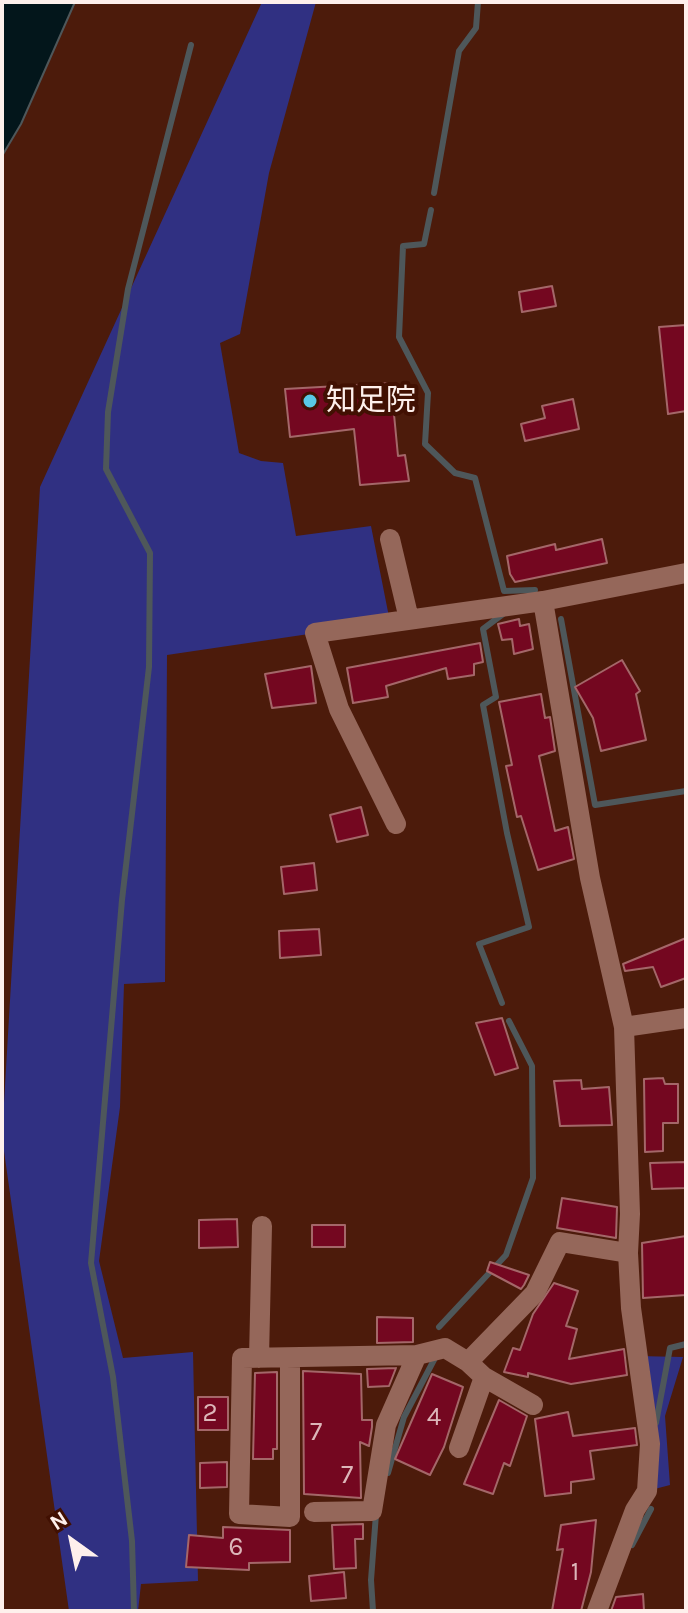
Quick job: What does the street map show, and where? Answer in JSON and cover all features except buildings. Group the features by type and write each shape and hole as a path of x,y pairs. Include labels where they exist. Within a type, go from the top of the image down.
{"street":[{"path":"390,539 409,619"},
{"path":"396,824 339,709 315,633 543,601 686,573"},
{"path":"543,601 590,878 624,1027 631,1308 650,1444 647,1491 635,1510 597,1611"},
{"path":"624,1027 686,1018"},
{"path":"259,1358 262,1226"},
{"path":"468,1362 535,1293 560,1242 628,1253"},
{"path":"290,1358 290,1517 239,1514 242,1358 417,1355 445,1348 468,1362 484,1377 533,1405"},
{"path":"314,1512 372,1511 386,1425 417,1355"},
{"path":"459,1448 484,1377"}],"shaded area":[{"path":"2,2 75,2 21,124 2,156"},
{"path":"262,2 316,2 269,173 240,334 220,343 239,453 261,461 283,463 296,536 371,526 390,622 167,655 165,982 124,984 120,1107 99,1261 123,1358 193,1352 198,1581 141,1584 138,1611 69,1611 2,1137 40,487"},
{"path":"637,1356 683,1357 665,1416 670,1485 647,1491"}],"waterway":[{"path":"434,193 459,51 476,28 478,2"},
{"path":"134,1611 132,1541 113,1377 91,1263 122,900 149,667 150,553 106,469 108,412 128,289 191,45"},
{"path":"431,210 424,244 403,246 399,337 428,393 425,444 455,473 475,478 504,591 535,590"},
{"path":"502,1003 479,944 529,927 507,833 483,705 496,697 483,629 503,614"},
{"path":"561,619 595,805 686,791"},
{"path":"439,1327 506,1255 533,1178 532,1066 509,1021"},
{"path":"656,1423 670,1348 686,1344"},
{"path":"388,1473 404,1417 435,1358"},
{"path":"632,1545 651,1509"},
{"path":"373,1611 371,1580 376,1514"}],"place":[{"name":"知足院","path":"310,401"}]}
